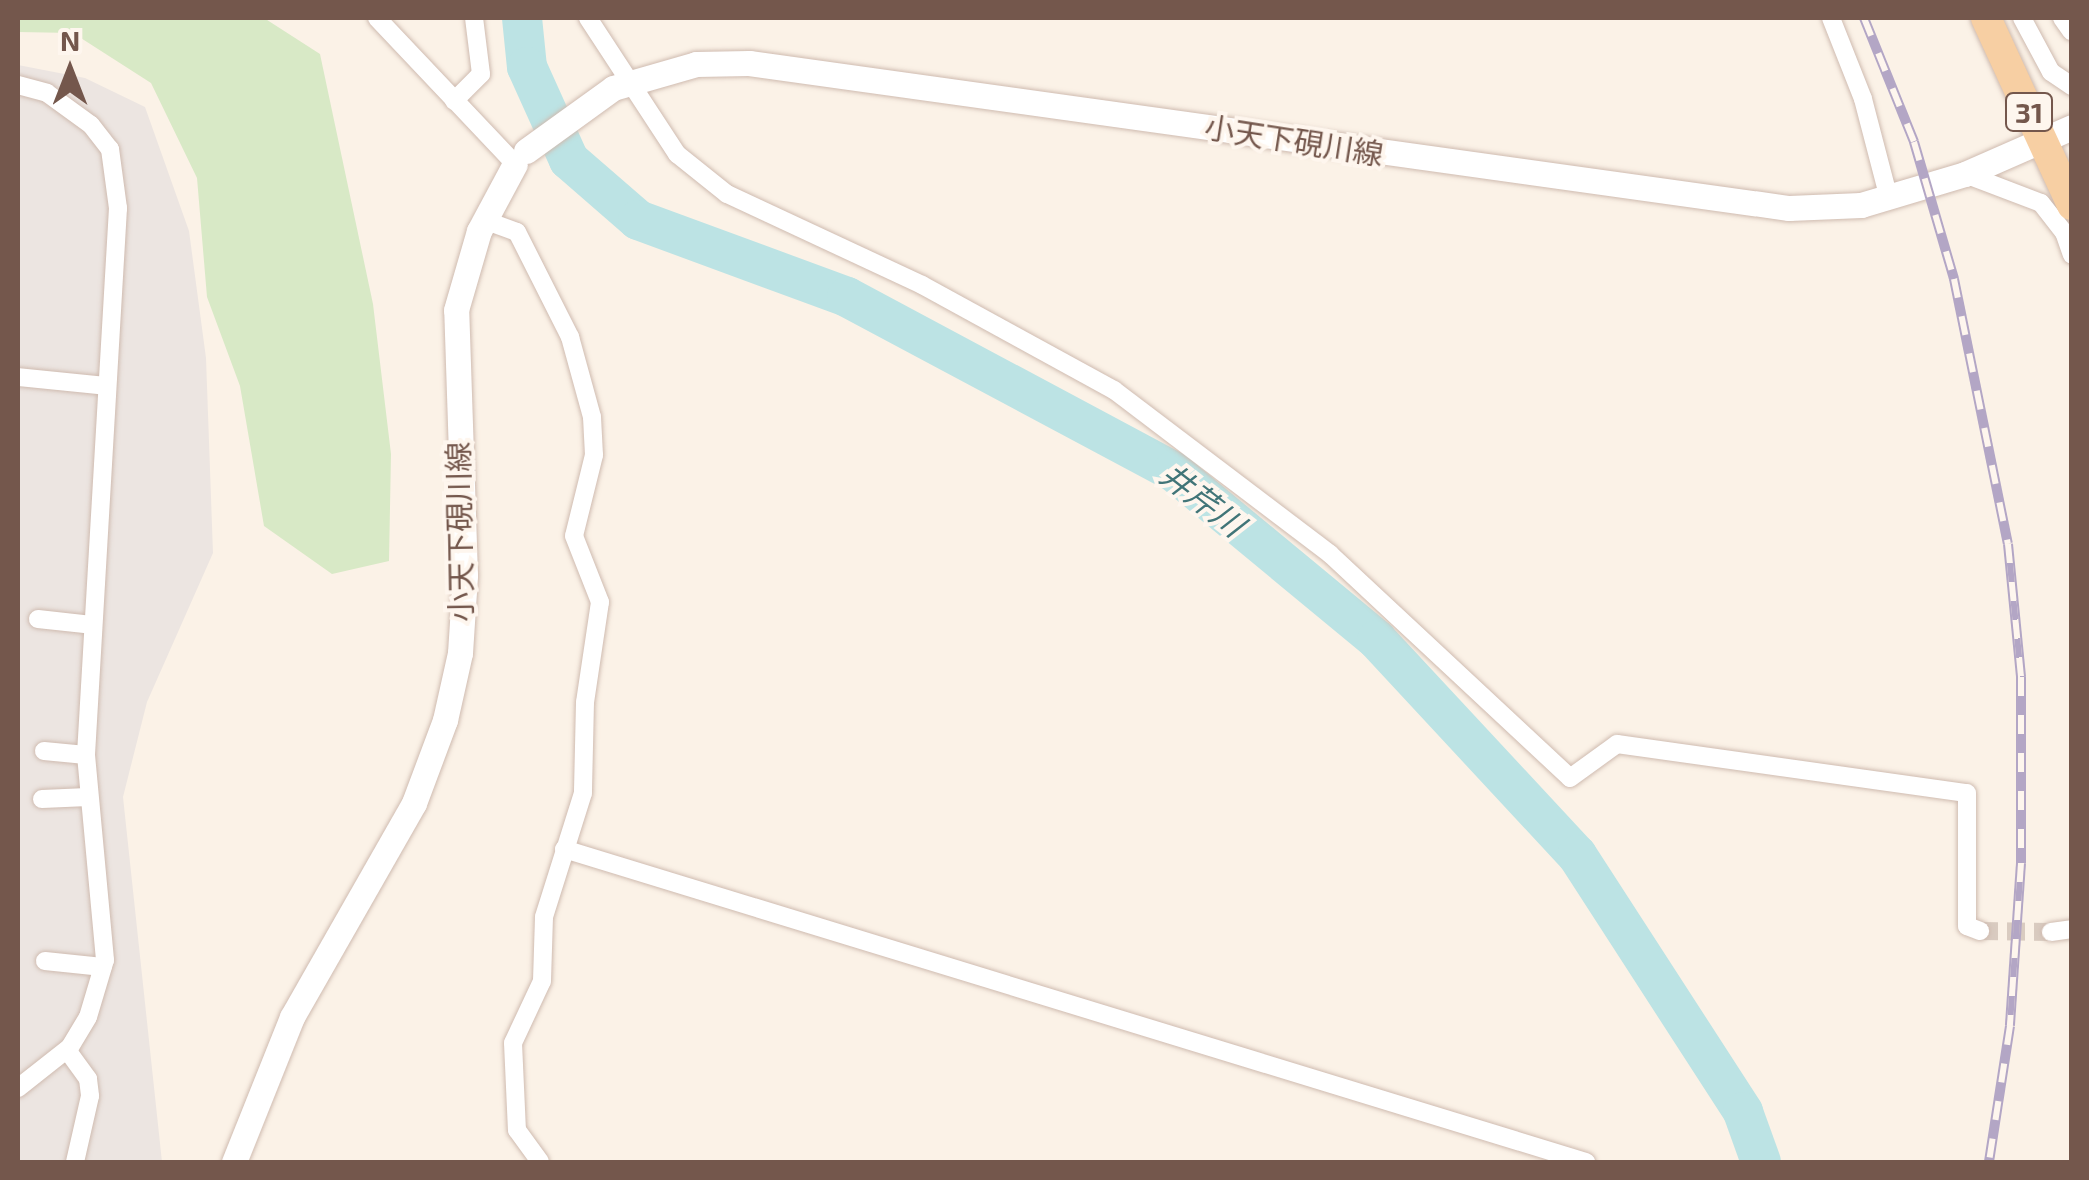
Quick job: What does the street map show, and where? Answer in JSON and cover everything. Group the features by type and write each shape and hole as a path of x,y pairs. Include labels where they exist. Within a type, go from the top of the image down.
{"main road":[{"name":"31","path":"1986,18 2072,205"},
{"name":"小天下硯川線","path":"234,1162 292,1017 414,803 445,720 460,653 465,575 456,310 484,220 527,151 620,85 696,64 748,63 1731,205 1815,208 1888,196 1965,174 2045,144 2072,127"}],"street":[{"path":"377,18 454,101 527,151"},
{"path":"454,101 481,74 474,18"},
{"path":"588,18 620,85 676,154 727,194 793,230 922,284 1114,390 1181,437 1330,554 1570,778 1617,744 1967,793 1967,926 1980,931"},
{"path":"1830,18 1862,100 1888,196"},
{"path":"2022,18 2051,72 2072,86"},
{"path":"2062,18 2071,31"},
{"path":"18,85 71,107 110,149 118,208 86,755 103,967 88,1017 67,1050 18,1088"},
{"path":"1965,174 2041,203 2064,232 2072,255"},
{"path":"484,220 517,232 570,336 592,417 594,455 574,536 600,602 585,702 584,793 544,917 542,981 512,1043 517,1130 540,1162"},
{"path":"18,377 107,386"},
{"path":"38,619 92,625"},
{"path":"44,751 86,755"},
{"path":"42,800 88,797"},
{"path":"564,850 1586,1162"},
{"path":"2050,932 2072,930"},
{"path":"45,961 103,967"},
{"path":"67,1050 88,1080 90,1096 75,1162"}],"shaded area":[{"path":"18,65 85,78 145,107 189,231 206,358 213,553 147,702 123,797 162,1162 18,1162"}],"green space":[{"path":"18,18 264,18 320,54 373,304 391,454 389,561 332,574 264,526 240,386 207,297 197,178 151,83 73,33 18,32"}],"waterway":[{"name":"井芹川","path":"522,18 527,67 569,160 638,220 847,297 1173,471 1377,640 1577,855 1743,1112 1761,1162"}],"tunnel":[{"path":"1980,931 2051,932"}],"railway":[{"path":"1864,18 1914,142 1954,279 2008,544 2021,677 2021,863 2010,1026 1989,1162"}]}
